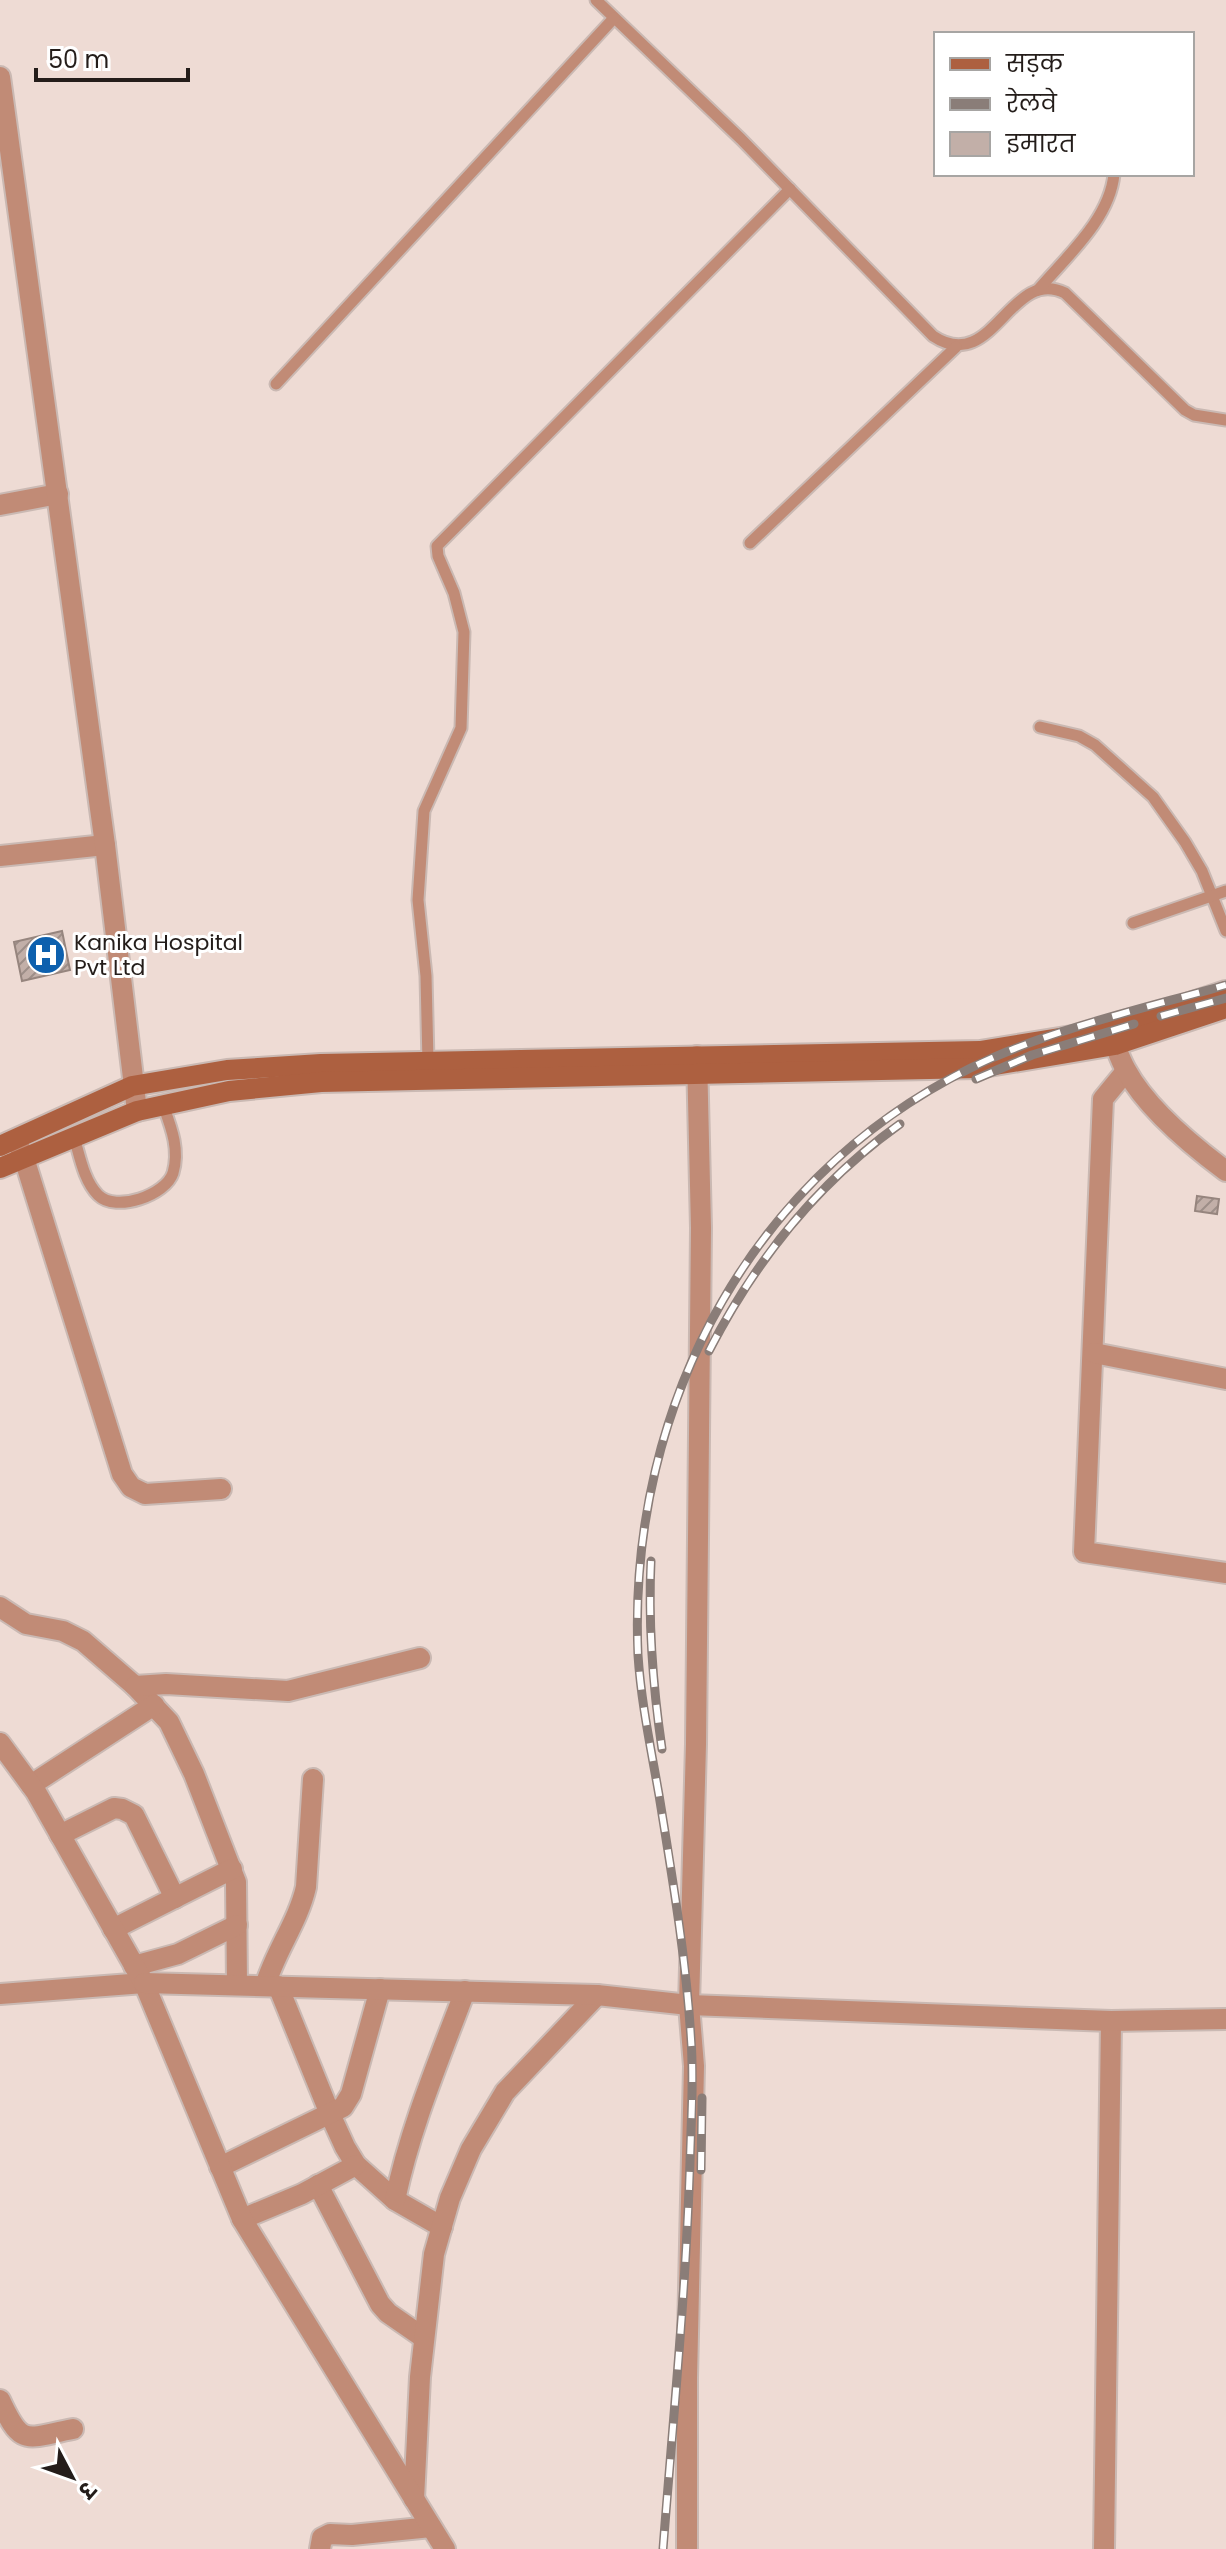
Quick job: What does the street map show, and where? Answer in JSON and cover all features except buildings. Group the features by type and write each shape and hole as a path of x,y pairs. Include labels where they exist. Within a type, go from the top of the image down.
{"main road":[{"path":"1112,1038 1226,991"},
{"path":"0,1168 137,1111 229,1091 463,1070 697,1065 980,1051 1112,1038 1226,1008"},
{"path":"7,1142 132,1086 227,1070 428,1062 463,1070"}],"street":[{"path":"0,77 105,845 137,1111"},
{"path":"0,505 58,494"},
{"path":"0,856 105,845"},
{"path":"1112,1038 1126,1071 1158,1112 1193,1146 1226,1171"},
{"path":"687,2549 687,2378 694,2066 689,2005 696,1744 701,1260 697,1065"},
{"path":"1126,1071 1103,1099 1084,1552 1226,1573"},
{"path":"7,1142 24,1158 122,1474 131,1487 145,1494 221,1489"},
{"path":"1094,1353 1226,1379"},
{"path":"0,1607 26,1624 73,1635 135,1686 169,1722 236,1882 237,1985"},
{"path":"135,1686 166,1684 288,1691 420,1658"},
{"path":"31,1785 154,1705"},
{"path":"0,1743 31,1785 139,1974 242,2219 445,2549"},
{"path":"313,1779 306,1887 303,1900 272,1962 272,1986 356,2165 395,2200 442,2227"},
{"path":"60,1835 114,1808 129,1811 134,1815 175,1898"},
{"path":"113,1929 232,1869"},
{"path":"139,1974 237,1925"},
{"path":"0,1994 139,1974 237,1985 597,1995 689,2005 1111,2021 1226,2019"},
{"path":"220,2167 343,2107 351,2094 380,1989"},
{"path":"395,2200 408,2146 465,1991"},
{"path":"414,2499 424,2338 434,2254 450,2198 471,2149 505,2092 597,1995"},
{"path":"1104,2549 1111,2021"},
{"path":"242,2219 356,2165"},
{"path":"318,2185 380,2304 424,2338"},
{"path":"0,2400 13,2428 22,2436 73,2429"},
{"path":"320,2549 322,2538 326,2535 431,2527"}],"lane":[{"path":"596,0 790,189 933,336 945,344 956,347 973,344 1027,296 1038,290 1093,224 1113,184 1114,176"},
{"path":"276,384 614,18"},
{"path":"428,1062 426,976 418,900 424,811 461,728 464,632 437,546 790,189"},
{"path":"1038,290 1056,289 1065,293 1185,410 1194,415 1226,420"},
{"path":"750,543 956,347"},
{"path":"1040,727 1079,736 1095,745 1153,797 1185,842 1213,896 1226,931"},
{"path":"1133,923 1226,891"},
{"path":"74,1137 90,1186 101,1198 118,1204 154,1193 168,1184 174,1171 175,1138 163,1105"}],"railway":[{"path":"663,2549 686,2259 692,2054 678,1917 638,1655 640,1561 655,1470 683,1383 722,1301 773,1226 836,1160 909,1103 992,1058 1049,1036 1226,985"},
{"path":"1161,1016 1226,998"},
{"path":"976,1079 1032,1055 1134,1024"},
{"path":"709,1351 747,1286 791,1226 842,1172 900,1124"},
{"path":"651,1561 652,1655 662,1749"},
{"path":"701,2170 702,2098"}],"place":[{"name":"Kanika Hospital Pvt Ltd","path":"46,955"}]}
